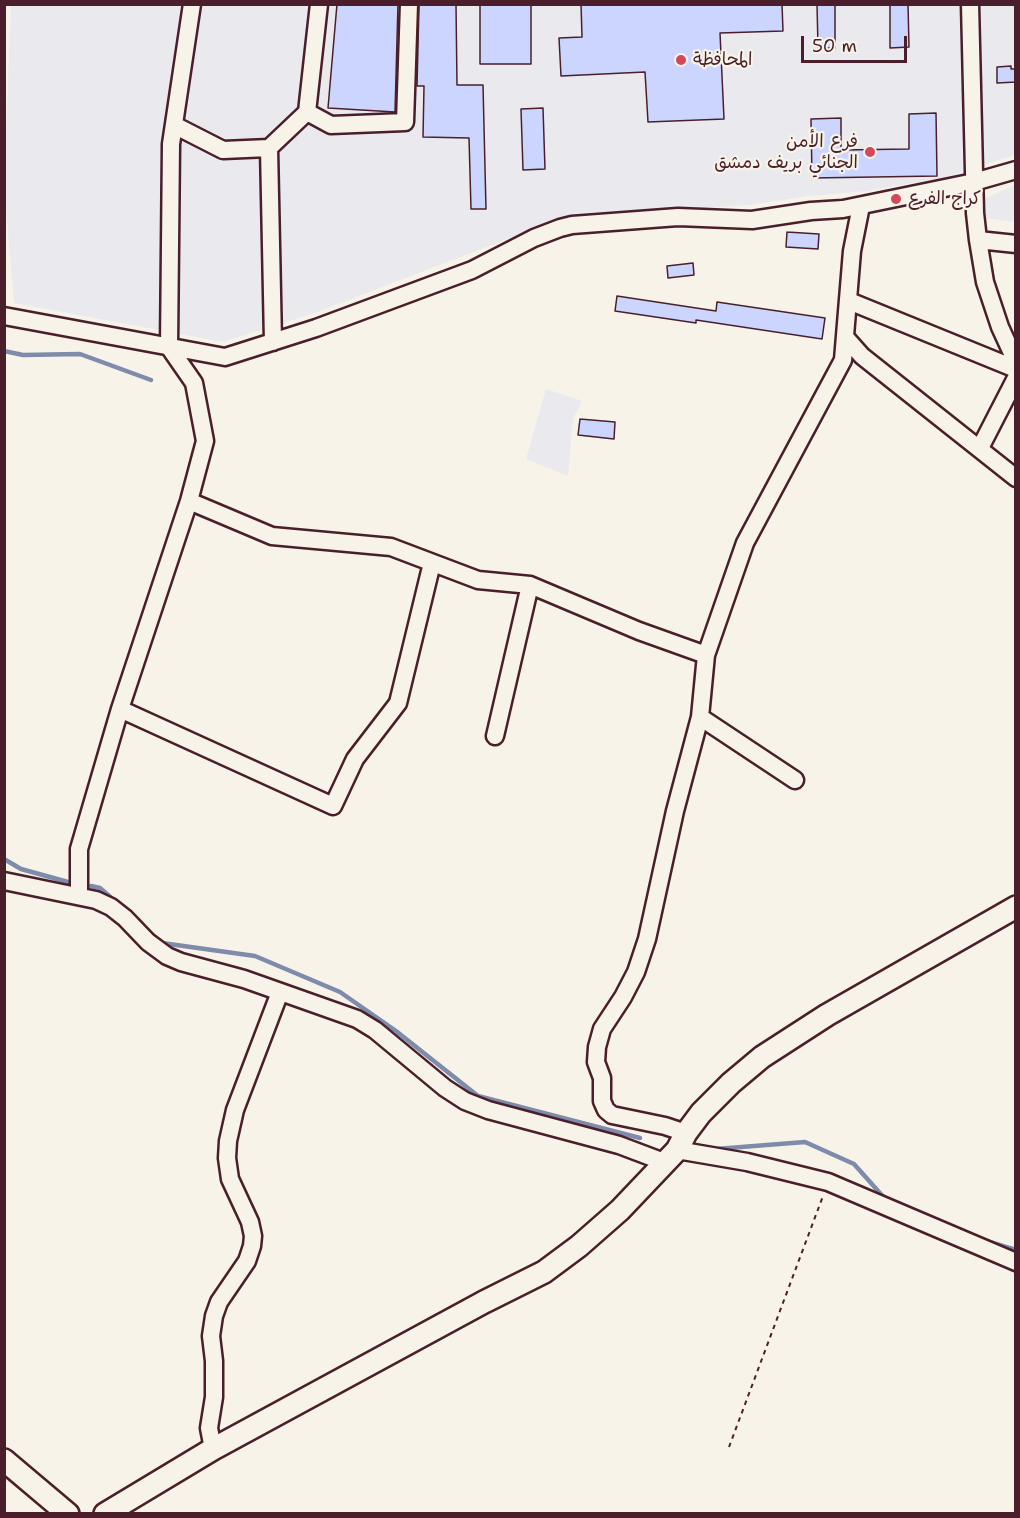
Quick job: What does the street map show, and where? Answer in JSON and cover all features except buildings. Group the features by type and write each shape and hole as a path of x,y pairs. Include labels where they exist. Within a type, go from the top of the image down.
{"main road":[{"path":"105,1514 213,1449 484,1302 544,1272 621,1210 676,1148 701,1113 731,1083 762,1057 827,1015 1016,907"},
{"path":"4,1460 68,1514"}],"street":[{"path":"79,896 79,849 120,709 189,501 205,441 194,383 169,347 171,144 192,4"},
{"path":"174,125 223,150 269,148 307,112 320,4"},
{"path":"307,112 331,124 405,122 409,4"},
{"path":"970,4 974,182 978,240 985,282 1000,327 1016,362"},
{"path":"269,148 273,342"},
{"path":"4,315 225,357 316,328 472,270 534,238 572,225 678,217 752,220 861,206 974,182 1016,170"},
{"path":"676,1148 665,1126 612,1115 606,1110 602,1101 602,1078 597,1062 597,1047 602,1029 636,972 647,939 675,811 700,717 706,655 745,543 843,360 852,251 861,206"},
{"path":"978,240 1016,244"},
{"path":"849,301 1016,369"},
{"path":"846,338 862,356 1016,478"},
{"path":"980,448 1016,378"},
{"path":"189,501 272,536 390,547 478,580 530,585 639,631 706,655"},
{"path":"120,709 333,806 355,759 398,703 432,563"},
{"path":"495,736 530,585"},
{"path":"700,717 795,780"},
{"path":"4,881 79,896 111,907 148,942 167,956 244,979 357,1019 375,1030 410,1061 465,1101 488,1110 620,1145 676,1148 747,1162 828,1182 1016,1262"},
{"path":"213,1449 209,1428 214,1397 214,1361 210,1336 219,1302 247,1261 253,1236 250,1222 230,1179 227,1158 228,1141 235,1110 280,992"}],"path":[{"path":"729,1447 828,1182"}],"shaded area":[{"path":"11,5 1015,5 1015,155 946,177 867,191 809,196 749,205 562,218 312,314 223,342 14,303 4,185"},
{"path":"1015,185 1015,222 986,218 984,199"},
{"path":"546,389 582,401 573,419 568,476 526,459"}],"waterway":[{"path":"4,351 23,355 80,354 151,380"},
{"path":"4,859 21,869 68,882"},
{"path":"91,886 100,888 116,902"},
{"path":"149,932 162,943 255,956 340,992 396,1031 478,1096 640,1138"},
{"path":"716,1149 805,1142 854,1164 887,1201"},
{"path":"983,1240 1016,1250"}],"place":[{"name":"المحافظة","path":"681,60"},
{"name":"فرع الأمن الجنائي بريف دمشق","path":"870,152"},
{"name":"كراج الفرع","path":"896,199"}]}
